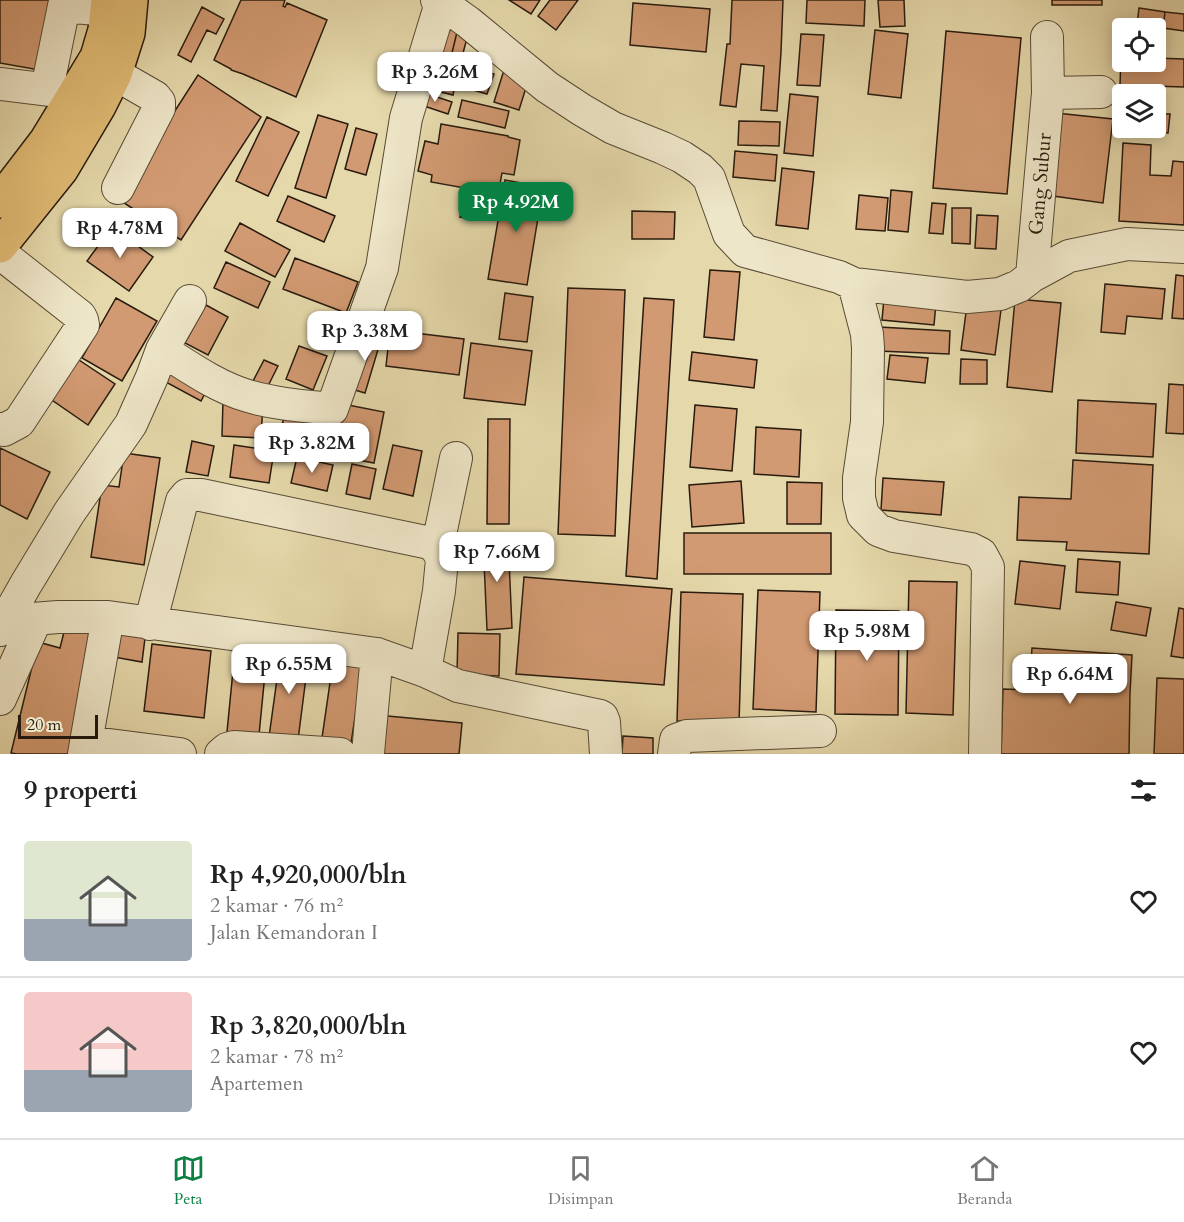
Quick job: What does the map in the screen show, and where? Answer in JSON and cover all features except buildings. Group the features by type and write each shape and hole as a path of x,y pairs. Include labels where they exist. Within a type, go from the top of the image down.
{"main road":[{"path":"0,246 61,170 115,3"},
{"path":"0,201 87,84"}],"street":[{"path":"162,350 206,377 248,396 332,409 382,268 406,118 440,1 547,87 582,110 613,128 673,152 700,169 709,178 729,234 745,251 839,277 854,284 967,297 1000,294 1019,286 1032,276 1069,256 1127,244 1184,247"},
{"path":"87,84 64,6 115,3"},
{"name":"Gang Subur","path":"1032,276 1048,93 1047,38"},
{"path":"0,84 87,84 155,97 159,102 159,108 118,188"},
{"path":"1048,93 1101,92"},
{"path":"0,253 80,316 83,325 19,422 4,430 0,429"},
{"path":"854,284 867,334 867,422 859,478 859,498 863,515 878,530 894,536 971,549 981,554 988,567 984,754"},
{"path":"0,699 11,621 69,513 131,424 162,350 190,301"},
{"path":"437,549 456,458"},
{"path":"150,624 182,501 187,495 201,495 430,543 437,549 442,559 439,591 425,671"},
{"path":"11,621 58,617 108,617 377,654 425,671 458,686 600,716 604,722 606,754"},
{"path":"108,617 86,743 180,754"},
{"path":"367,754 377,654"},
{"path":"674,754 676,740 687,736 820,731"},
{"path":"221,754 234,747 340,754"}]}
